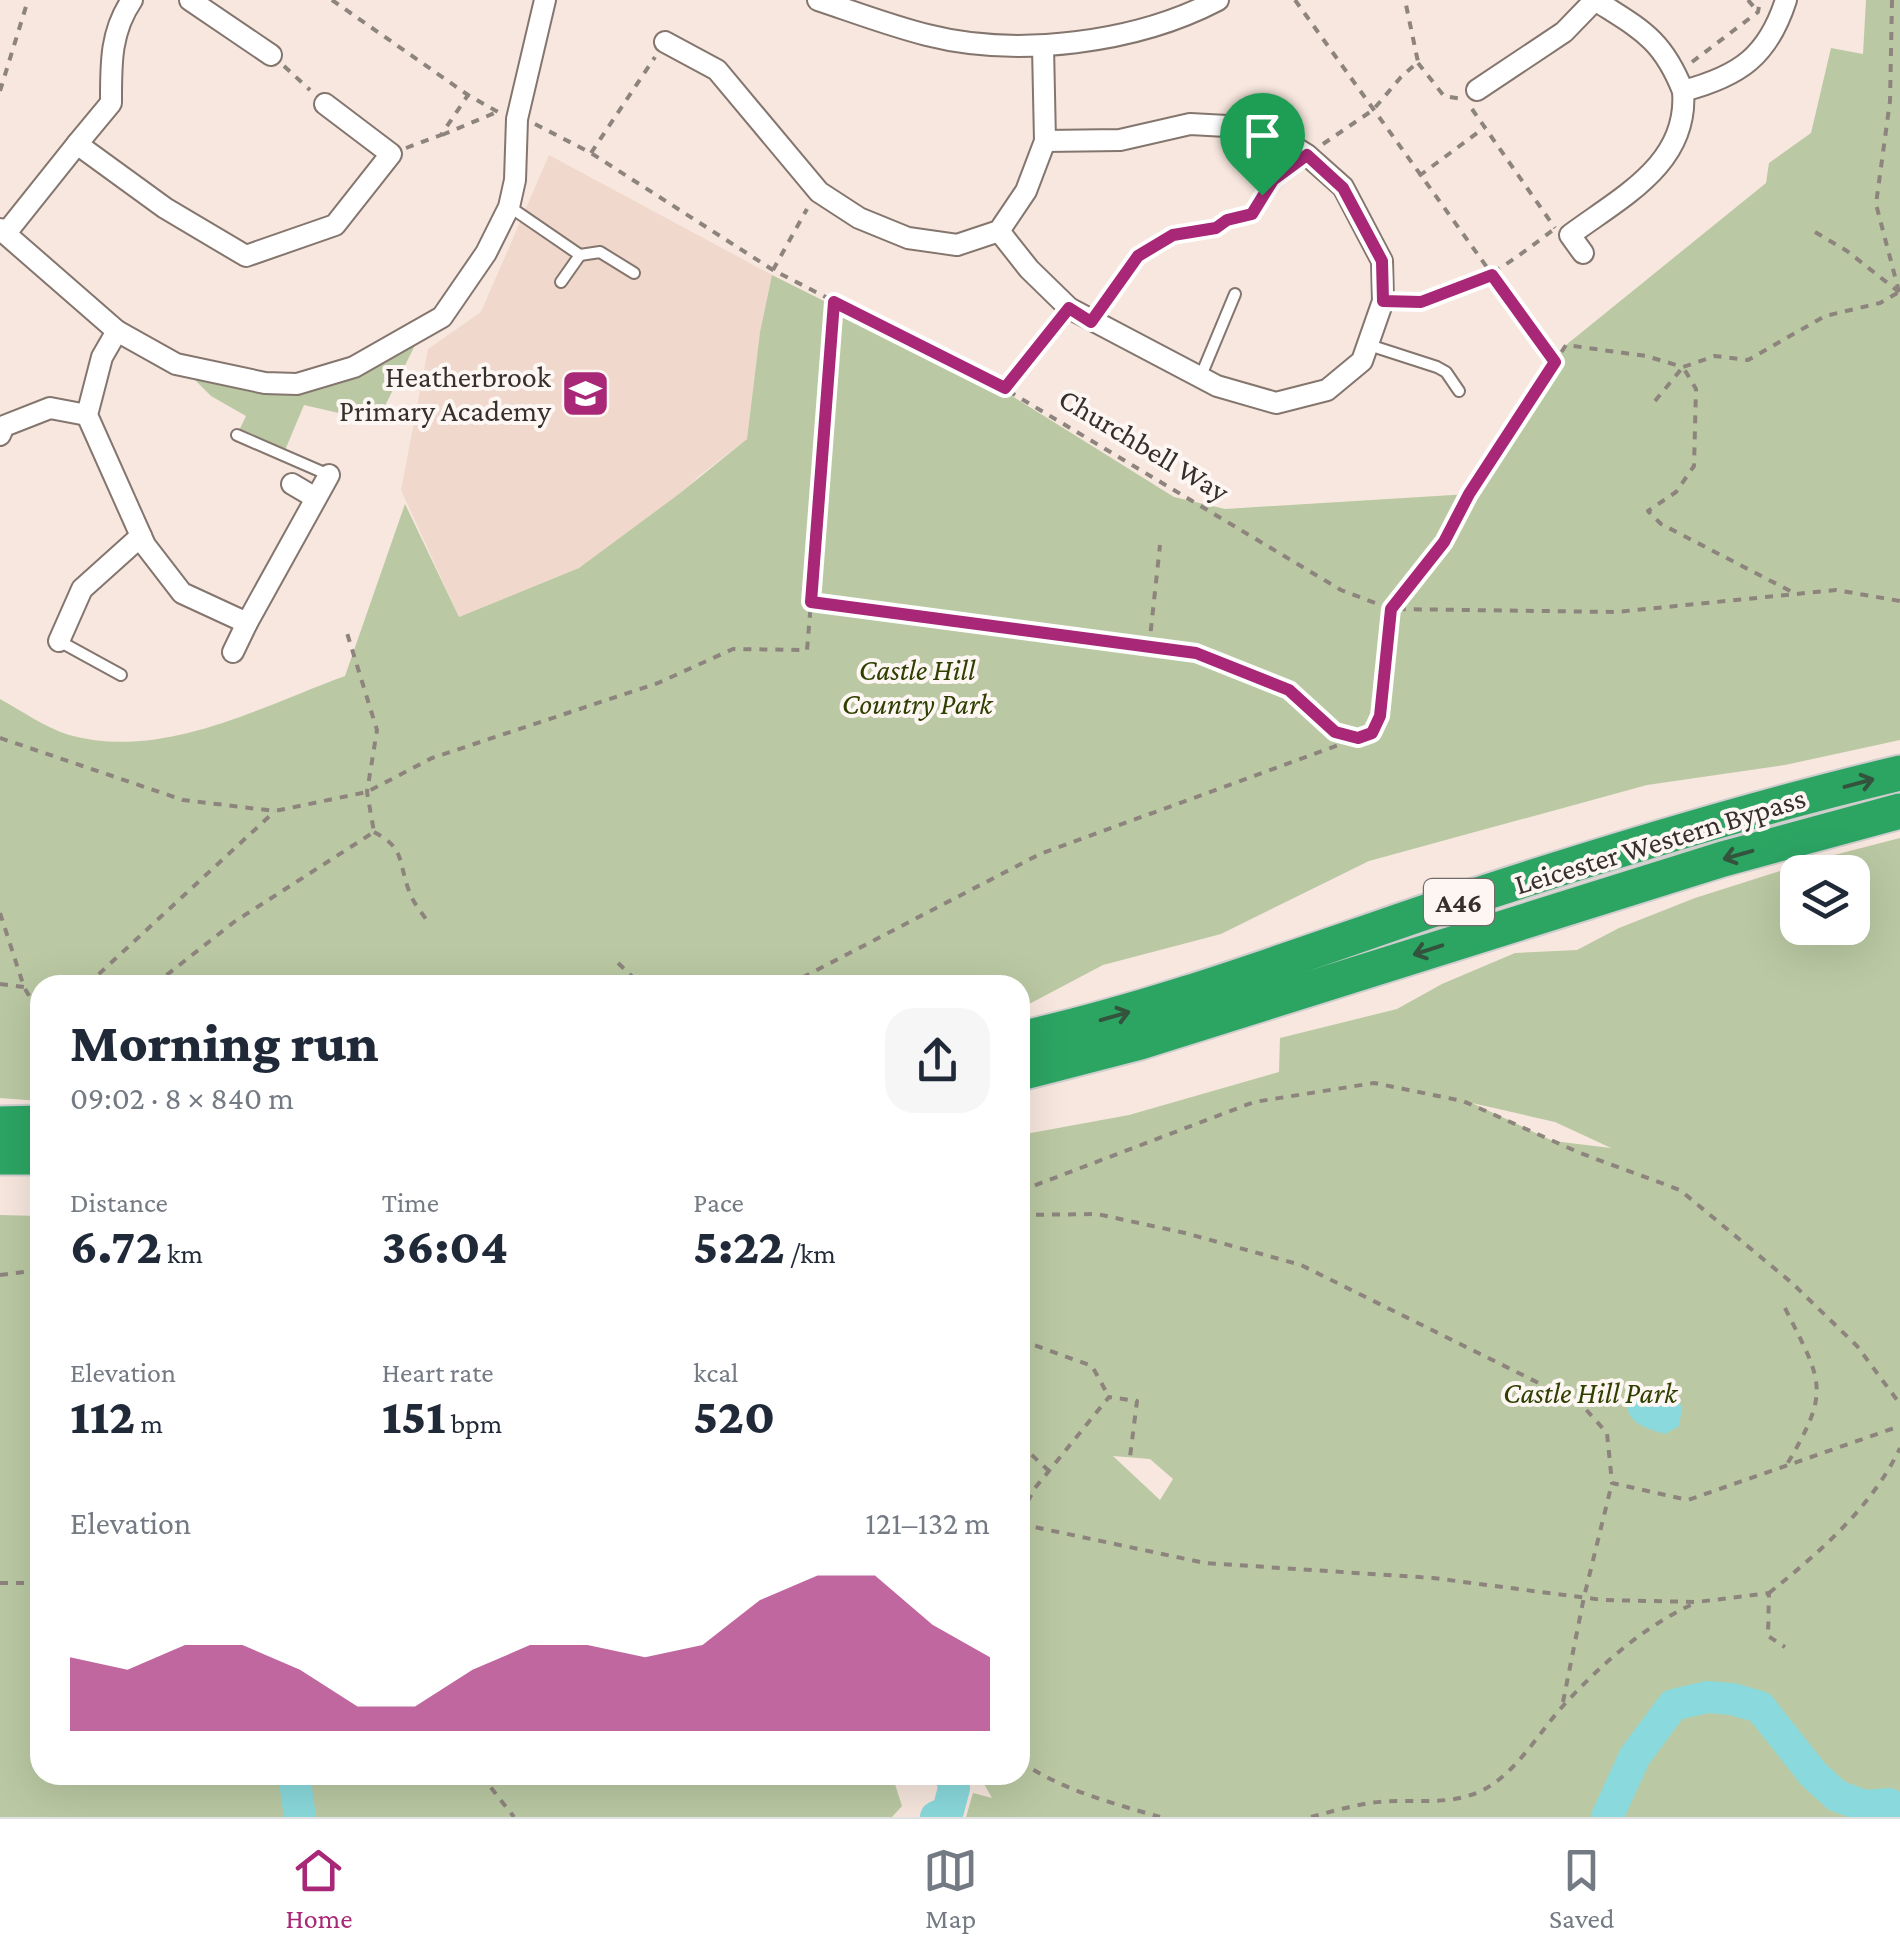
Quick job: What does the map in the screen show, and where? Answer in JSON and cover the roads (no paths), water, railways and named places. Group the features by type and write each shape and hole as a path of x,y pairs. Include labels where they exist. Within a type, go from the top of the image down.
{"highway":[{"name":"Leicester Western Bypass","path":"1030,1038 1117,1016 1710,822 1900,773"},
{"name":"Leicester Western Bypass","path":"1030,1070 1140,1042 1723,859 1900,811"},
{"path":"0,1124 30,1124"},
{"path":"0,1157 30,1157"}],"street":[{"path":"132,0 121,16 110,51 111,103 3,231 117,331 176,364 265,383 298,384 354,367 442,317 486,253 509,206 515,180 507,116 544,4 522,0"},
{"path":"190,0 272,55"},
{"path":"818,0 929,36 1043,46 1147,28 1218,0"},
{"path":"1476,90 1564,32 1595,0 1653,38 1680,82 1685,109 1678,134 1656,172 1570,235 1584,253"},
{"path":"1680,82 1742,69 1767,44 1786,0"},
{"path":"665,42 717,70 819,192 859,218 908,238 958,245 999,231 1026,191 1045,142 1043,46"},
{"path":"76,144 165,208 246,256 335,225 391,154 325,104"},
{"path":"999,231 1029,269 1069,308 1199,379 1276,403 1327,390 1362,362 1383,301 1382,261 1343,188 1307,155 1264,128 1190,124 1120,140 1045,142"},
{"path":"117,331 102,358 87,414 141,536 182,593 246,624"},
{"path":"0,436 4,426 50,408 87,414"},
{"path":"233,652 329,475"},
{"path":"292,484 314,497"},
{"path":"59,641 82,588 141,536"}],"lane":[{"path":"509,206 580,255 600,252 634,273"},
{"path":"561,282 580,255"},
{"path":"1199,379 1235,294"},
{"path":"1368,344 1437,367 1446,372 1459,392"},
{"path":"237,435 329,475"},
{"path":"59,641 121,674"}],"water":[{"path":"1649,1390 1678,1401 1682,1407 1679,1426 1665,1434 1634,1420 1626,1401"}],"waterway":[{"path":"1607,1817 1635,1756 1673,1705 1707,1697 1760,1707 1813,1774 1837,1796 1865,1806 1889,1804 1900,1813"},
{"path":"295,1785 300,1817"},
{"path":"936,1817 948,1811 953,1785"}],"place":[{"name":"Heatherbrook Primary Academy","path":"586,394"}],"park label":[{"name":"Castle Hill Country Park","path":"917,687"},
{"name":"Castle Hill Park","path":"1590,1393"}]}
